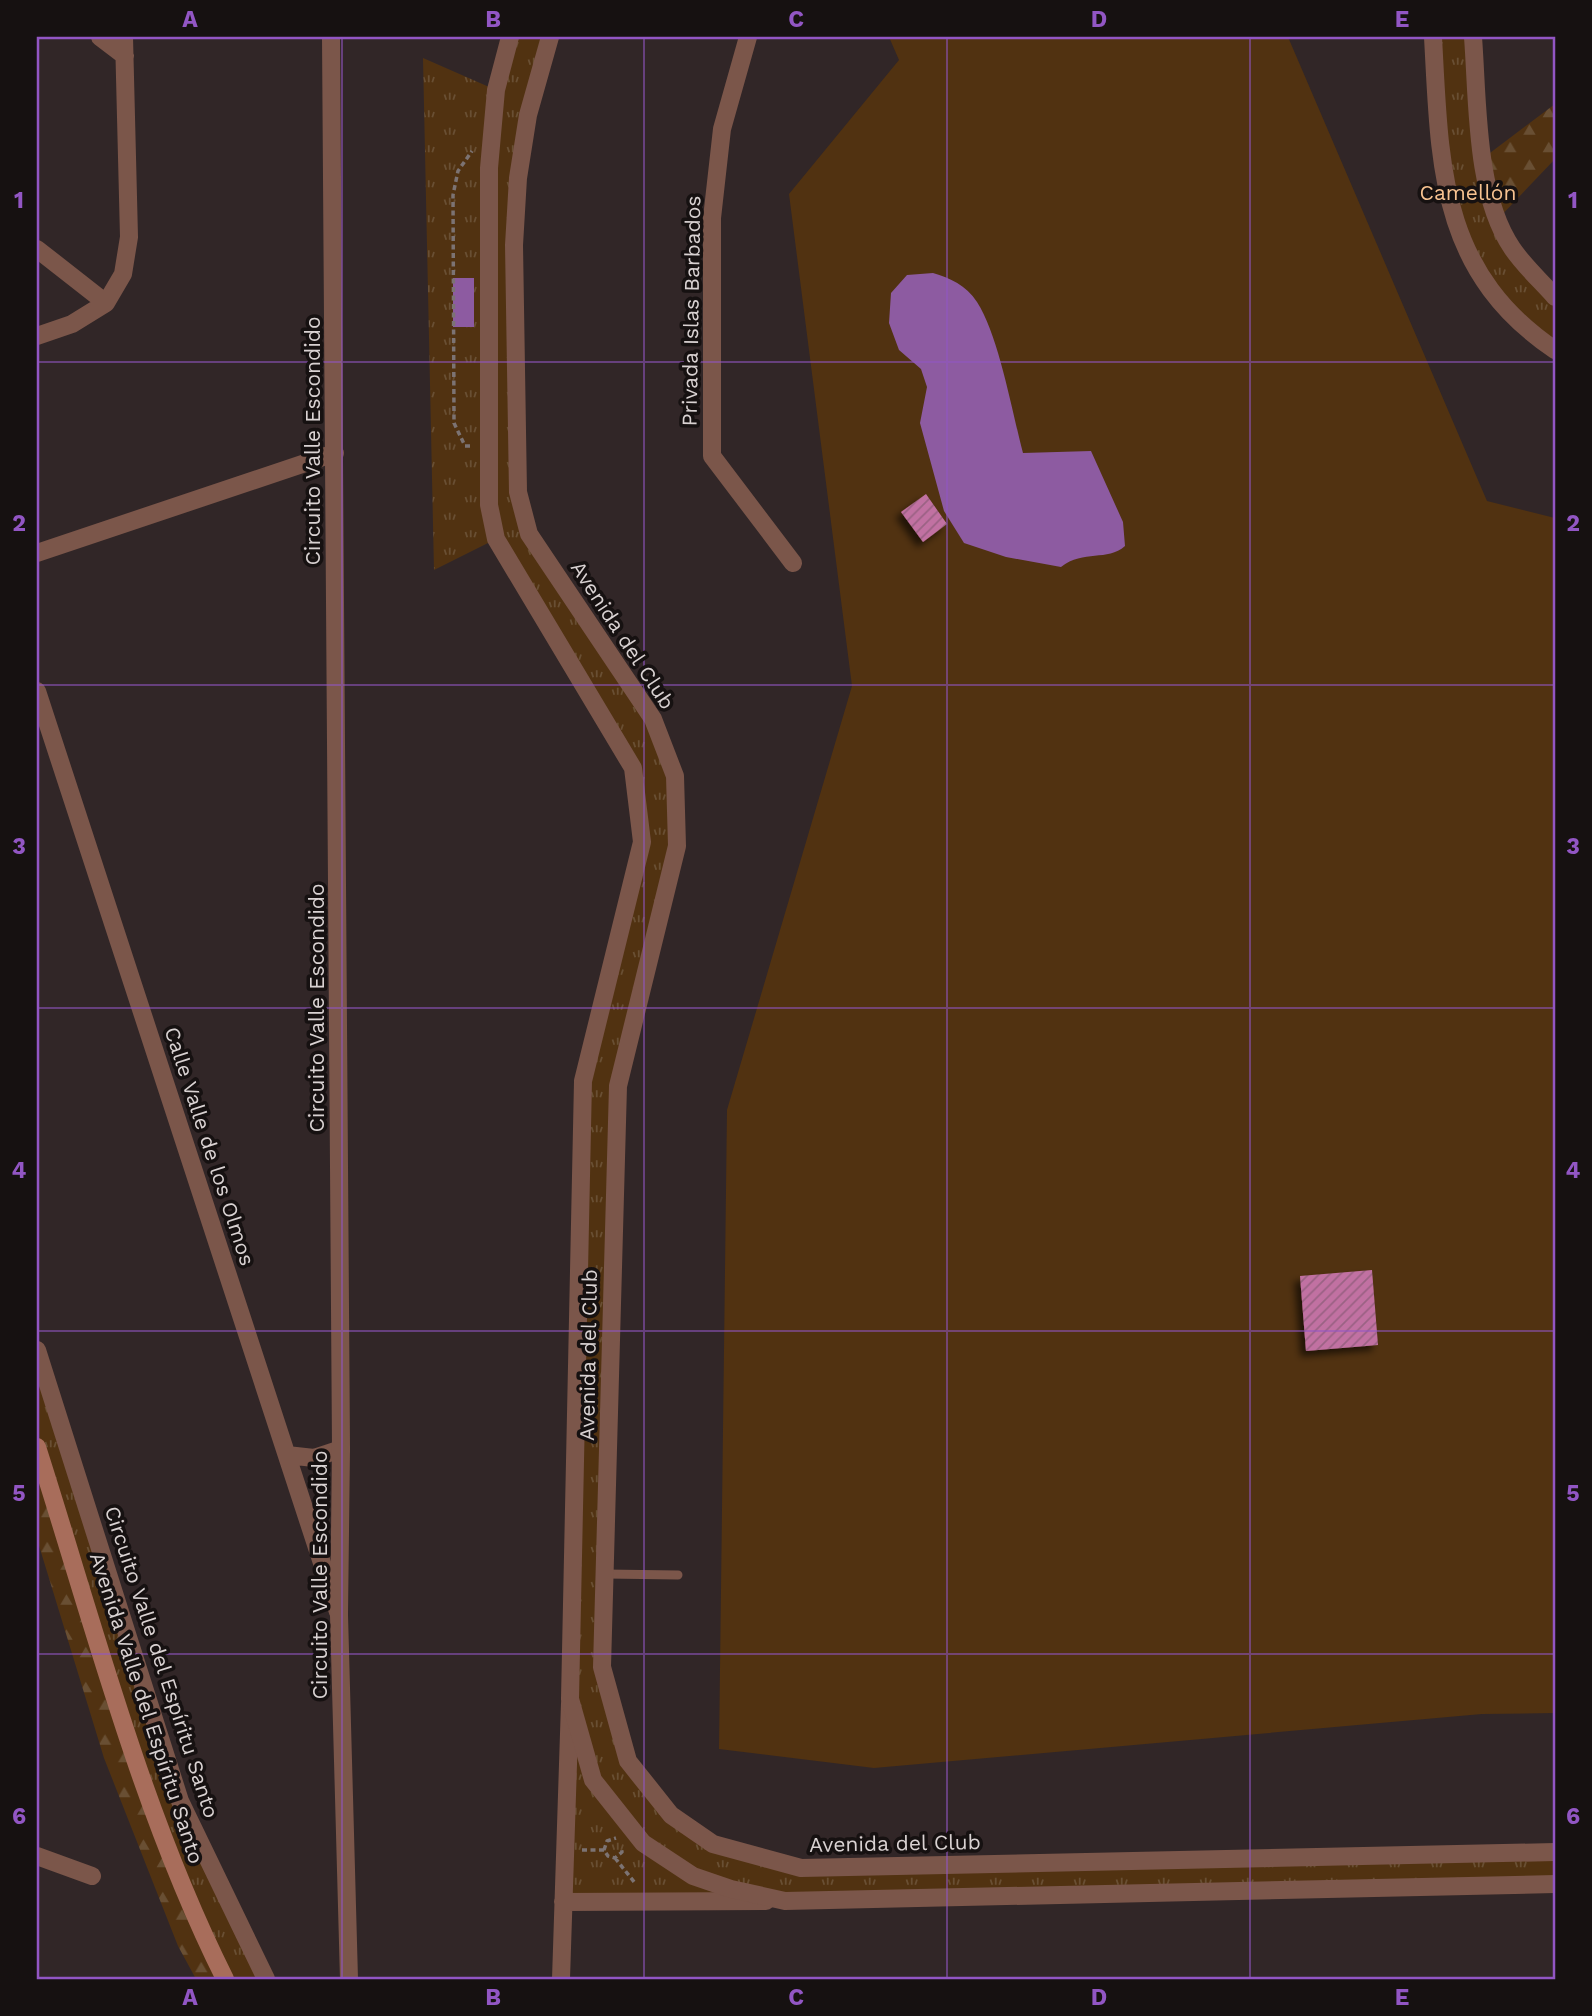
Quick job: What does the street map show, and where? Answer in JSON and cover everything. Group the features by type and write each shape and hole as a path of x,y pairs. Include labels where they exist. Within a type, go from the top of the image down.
{"main road":[{"name":"Avenida Valle del Espíritu Santo","path":"37,1447 164,1841 202,1933 225,1979"}],"street":[{"path":"100,37 125,56"},
{"path":"37,336 72,324 106,303 124,274 129,237 124,37"},
{"name":"Circuito Valle Escondido","path":"331,37 341,1449 339,1615 349,1979"},
{"name":"Avenida del Club","path":"510,37 496,90 490,150 489,505 496,539 633,768 642,842 583,1081 570,1699 561,1979"},
{"name":"Avenida del Club","path":"550,37 528,115 518,178 514,245 518,492 529,534 653,719 675,776 677,846 618,1086 602,1667 628,1761 671,1815 713,1844 801,1868 1555,1852"},
{"name":"Privada Islas Barbados","path":"748,37 722,129 712,218 712,456 793,563"},
{"path":"1433,37 1440,162 1448,200 1462,238 1486,281 1517,321 1555,350"},
{"path":"1473,37 1482,159 1497,220 1512,248 1555,297"},
{"path":"37,249 106,303"},
{"path":"490,452 517,456"},
{"path":"37,553 335,453"},
{"name":"Calle Valle de los Olmos","path":"37,691 339,1615"},
{"name":"Circuito Valle del Espíritu Santo","path":"37,1350 180,1801 266,1979"},
{"path":"287,1455 314,1458 341,1449"},
{"path":"570,1667 602,1667"},
{"name":"Avenida del Club","path":"570,1699 593,1780 642,1843 693,1876 731,1889 785,1901"},
{"path":"37,1856 92,1876"},
{"name":"Avenida del Club","path":"563,1902 785,1901 1555,1884"}],"lane":[{"path":"605,1574 678,1575"}],"path":[{"path":"490,150 474,149 458,171 453,195 454,423 465,446 490,452"},
{"path":"615,1858 622,1852 620,1842 615,1838 607,1841 604,1850 608,1856 615,1858 650,1902"}],"green space":[{"path":"510,37 550,37 514,245 529,534 653,719 675,776 677,846 618,1086 602,1667 628,1761 713,1844 801,1868 1555,1852 1555,1884 563,1902 583,1081 642,842 633,768 496,539 434,570 423,58 496,90"},
{"path":"889,37 1288,37 1487,501 1555,518 1555,1713 1482,1714 874,1768 719,1749 727,1110 852,686 789,194 899,60"},
{"name":"Camellón","path":"1433,37 1473,37 1497,220 1555,297 1555,350 1517,321 1462,238"},
{"path":"1555,104 1555,159 1497,220 1482,159"},
{"path":"37,1350 180,1801 266,1979 225,1979 202,1933 37,1447"},
{"path":"37,1447 225,1979 196,1979 178,1946 104,1758 37,1539"}],"shaded area":[{"path":"933,273 963,287 973,296 985,317 1004,375 1023,453 1091,451 1123,522 1125,546 1118,551 1078,558 1061,567 1006,557 964,543 944,511 920,423 927,387 921,369 899,350 889,323 891,293 907,275"},
{"path":"453,278 474,278 474,327 453,327"}],"building":[{"path":"926,494 947,524 923,542 901,512"},
{"path":"1372,1270 1378,1345 1306,1351 1300,1276"}]}
